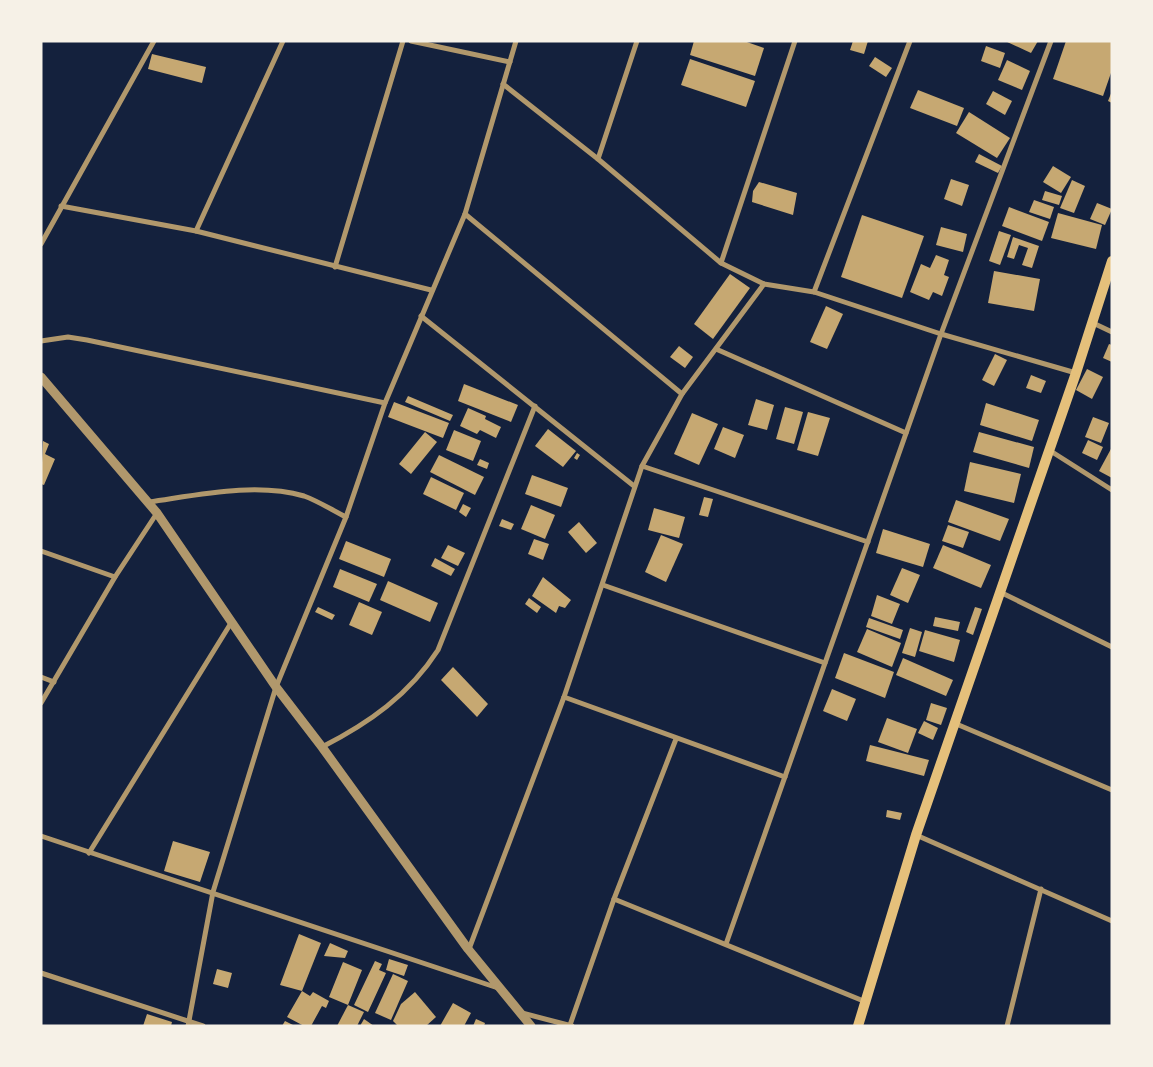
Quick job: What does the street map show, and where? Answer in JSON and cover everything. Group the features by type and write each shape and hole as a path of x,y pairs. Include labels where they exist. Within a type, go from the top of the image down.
{"main road":[{"path":"858,1026 916,835 1050,450 1112,262"}],"street":[{"path":"41,244 154,41"},
{"path":"196,231 283,41"},
{"path":"335,267 403,41"},
{"path":"411,41 510,62"},
{"path":"189,1024 213,892 276,687 346,516 386,403 431,290 465,214 516,41"},
{"path":"598,159 637,41"},
{"path":"721,263 795,41"},
{"path":"814,292 910,41"},
{"path":"726,944 941,334 1051,41"},
{"path":"503,84 598,159 721,263 764,284 814,292 941,334 1076,373"},
{"path":"61,206 196,231 431,290"},
{"path":"465,214 682,394"},
{"path":"468,949 564,697 642,466 682,394 764,284"},
{"path":"421,316 634,486"},
{"path":"1093,323 1112,332"},
{"path":"41,341 68,337 87,340 386,403"},
{"path":"716,349 906,433"},
{"path":"41,377 149,502 276,687 322,747 468,949 531,1026"},
{"path":"322,747 359,728 386,707 416,680 438,650 535,406"},
{"path":"1050,450 1112,490"},
{"path":"642,466 868,542"},
{"path":"149,502 231,492 273,491 305,496 346,516"},
{"path":"41,703 115,577 157,513"},
{"path":"41,551 115,577"},
{"path":"603,584 825,663"},
{"path":"999,592 1112,647"},
{"path":"89,853 231,623"},
{"path":"41,677 54,682"},
{"path":"564,697 785,777"},
{"path":"954,723 1112,790"},
{"path":"521,1013 571,1026 614,899 676,739"},
{"path":"916,835 1112,921"},
{"path":"41,836 501,989"},
{"path":"1007,1026 1040,888"},
{"path":"614,899 866,1002"},
{"path":"41,973 189,1024 203,1026"}],"building":[{"path":"694,41 744,41 764,48 755,76 690,55"},
{"path":"853,41 868,41 864,54 850,50"},
{"path":"1005,41 1038,41 1031,53"},
{"path":"1066,41 1112,41 1112,70 1103,96 1053,79"},
{"path":"986,46 1005,53 1000,68 981,61"},
{"path":"152,54 206,67 202,83 148,69"},
{"path":"875,57 892,68 886,77 869,66"},
{"path":"690,59 755,81 746,107 681,85"},
{"path":"1007,60 1030,71 1022,90 998,80"},
{"path":"918,90 964,108 957,126 910,108"},
{"path":"993,91 1012,101 1005,115 986,104"},
{"path":"1112,91 1112,103 1108,101"},
{"path":"969,112 1010,138 997,158 956,133"},
{"path":"979,154 1002,166 998,173 975,162"},
{"path":"1053,166 1071,177 1061,193 1043,182"},
{"path":"951,179 969,185 962,206 944,199"},
{"path":"1072,180 1085,186 1074,213 1060,208"},
{"path":"759,182 797,193 793,215 752,202 753,191"},
{"path":"1045,191 1062,196 1059,205 1042,200"},
{"path":"1034,200 1054,207 1050,219 1029,212"},
{"path":"1097,203 1112,209 1105,225 1090,219"},
{"path":"1009,207 1049,222 1042,241 1002,226"},
{"path":"1058,213 1102,225 1096,249 1051,238"},
{"path":"862,215 924,236 902,298 841,277"},
{"path":"941,227 967,234 963,252 936,245"},
{"path":"999,231 1011,235 1000,265 989,261"},
{"path":"1013,237 1039,246 1032,268 1022,265 1028,248 1019,245 1014,259 1007,257"},
{"path":"936,255 949,260 944,275 949,277 942,296 933,292 929,300 910,292 921,264 930,268"},
{"path":"994,271 1040,279 1034,311 988,303"},
{"path":"730,274 750,288 713,339 694,324"},
{"path":"826,306 843,314 827,349 810,342"},
{"path":"1109,344 1112,345 1112,362 1103,358"},
{"path":"679,346 693,357 685,368 670,357"},
{"path":"995,354 1007,360 994,386 982,380"},
{"path":"1087,369 1103,377 1092,399 1076,390"},
{"path":"1031,375 1046,381 1041,393 1026,388"},
{"path":"464,384 518,405 511,422 458,401"},
{"path":"408,396 453,415 450,421 405,402"},
{"path":"756,399 774,405 767,430 748,425"},
{"path":"394,402 449,423 443,438 388,417"},
{"path":"986,403 1039,420 1032,441 980,425"},
{"path":"785,407 803,412 794,444 776,439"},
{"path":"468,408 486,416 485,419 501,427 496,438 480,430 477,434 460,426"},
{"path":"808,412 830,418 818,456 797,450"},
{"path":"692,413 718,424 699,465 674,454"},
{"path":"1093,417 1109,423 1101,443 1085,437"},
{"path":"723,427 744,435 735,458 714,449"},
{"path":"548,429 576,451 563,467 535,446"},
{"path":"454,430 481,441 473,461 446,450"},
{"path":"425,432 437,442 411,474 399,464"},
{"path":"979,432 1034,447 1029,468 973,452"},
{"path":"1088,440 1103,447 1097,460 1082,453"},
{"path":"43,441 49,444 45,454 55,459 44,485 41,484"},
{"path":"1112,447 1112,478 1099,471"},
{"path":"577,453 580,455 577,460 574,458"},
{"path":"439,455 484,477 475,495 430,472"},
{"path":"480,459 489,463 487,469 477,465"},
{"path":"970,462 1021,474 1014,503 964,491"},
{"path":"532,475 568,488 561,507 525,494"},
{"path":"431,477 464,493 456,510 423,494"},
{"path":"704,497 713,499 708,517 699,515"},
{"path":"956,500 1009,519 1000,541 948,522"},
{"path":"463,504 471,508 466,517 459,512"},
{"path":"531,505 555,515 545,539 521,529"},
{"path":"654,508 685,517 679,538 648,530"},
{"path":"502,519 514,524 511,530 499,526"},
{"path":"579,522 597,543 586,553 568,532"},
{"path":"948,525 969,532 963,548 942,541"},
{"path":"883,529 930,544 923,567 876,553"},
{"path":"661,535 683,544 666,582 645,572"},
{"path":"534,539 549,544 543,560 528,554"},
{"path":"346,541 391,559 384,577 339,559"},
{"path":"448,545 465,553 458,566 441,558"},
{"path":"943,545 991,565 981,588 933,568"},
{"path":"435,558 455,569 451,576 431,566"},
{"path":"902,568 920,575 908,603 890,595"},
{"path":"340,569 377,584 369,602 333,587"},
{"path":"543,577 571,600 565,608 559,606 556,613 532,596"},
{"path":"388,581 438,603 430,622 380,600"},
{"path":"877,595 900,604 892,624 871,616"},
{"path":"529,598 541,607 537,613 525,604"},
{"path":"359,602 382,612 372,635 349,625"},
{"path":"318,607 335,615 332,620 315,612"},
{"path":"975,607 982,609 973,635 966,632"},
{"path":"935,617 960,622 958,631 933,626"},
{"path":"869,618 903,630 900,639 866,627"},
{"path":"910,628 922,632 915,657 902,653"},
{"path":"867,629 901,643 892,667 857,652"},
{"path":"925,630 960,640 954,662 919,651"},
{"path":"844,653 894,672 885,698 835,678"},
{"path":"903,658 953,680 946,696 896,675"},
{"path":"453,667 488,704 477,717 441,680"},
{"path":"832,689 856,699 847,721 823,711"},
{"path":"931,703 947,708 941,725 926,720"},
{"path":"887,718 917,729 908,753 878,742"},
{"path":"924,721 938,728 933,740 918,733"},
{"path":"870,745 929,760 924,776 866,761"},
{"path":"887,810 902,813 900,820 886,817"},
{"path":"173,841 210,852 200,882 164,871"},
{"path":"299,934 321,943 302,991 280,985"},
{"path":"330,943 348,951 345,958 324,956"},
{"path":"389,959 408,965 404,976 386,970"},
{"path":"375,961 382,964 379,970 386,973 368,1012 354,1005"},
{"path":"343,962 362,970 348,1005 329,997"},
{"path":"217,969 232,973 228,988 213,984"},
{"path":"393,974 408,981 391,1020 375,1013"},
{"path":"302,991 310,996 313,992 329,1001 326,1008 322,1006 311,1026 304,1026 287,1017"},
{"path":"415,992 436,1017 426,1026 398,1026 393,1021 401,1004"},
{"path":"453,1003 471,1013 464,1026 440,1026"},
{"path":"348,1005 364,1012 357,1026 337,1026"},
{"path":"147,1014 172,1022 171,1026 143,1026"},
{"path":"364,1019 374,1026 360,1026"},
{"path":"476,1019 485,1023 484,1026 473,1026"},
{"path":"285,1021 295,1026 282,1026"}]}
